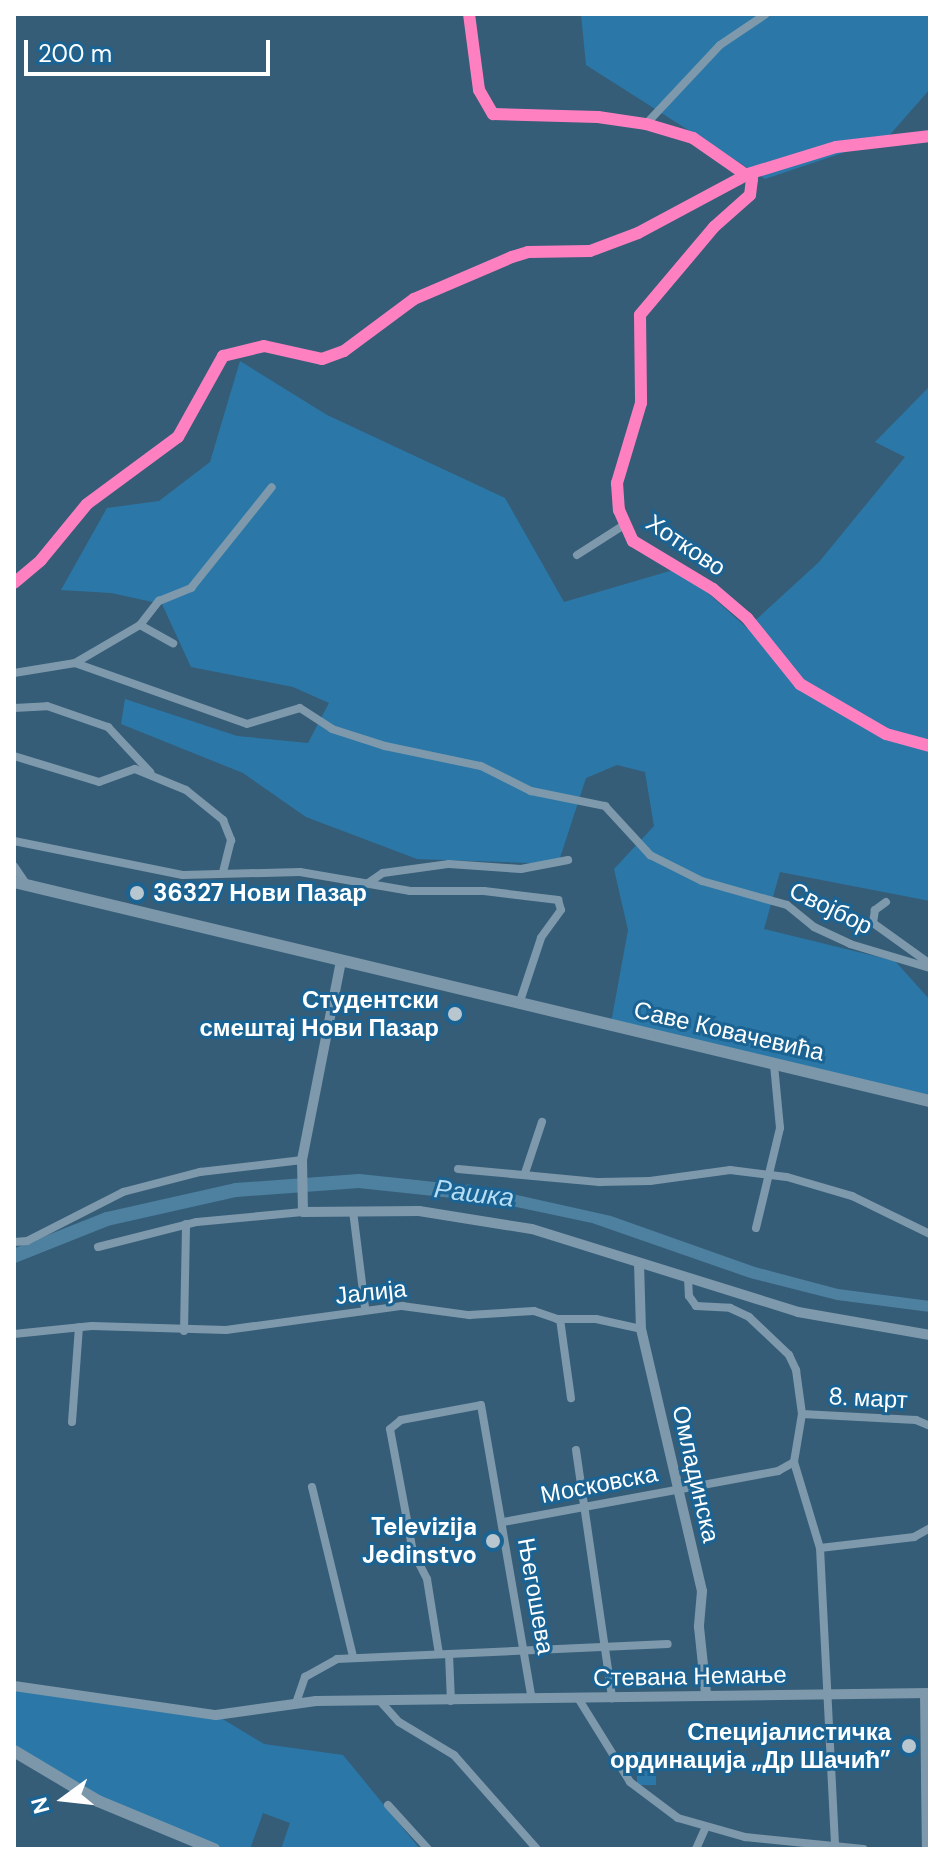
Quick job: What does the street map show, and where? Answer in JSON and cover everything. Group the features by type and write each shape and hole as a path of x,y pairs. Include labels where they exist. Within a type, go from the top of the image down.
{"main road":[{"name":"Саве Ковачевића","path":"20,884 930,1101"},
{"path":"14,1751 107,1806 214,1849"}],"street":[{"path":"469,14 479,90 493,114 598,117 646,124 693,138 748,174"},
{"path":"646,124 720,45 766,14"},
{"path":"14,583 41,560 87,504 178,437 195,412 217,362 251,346 322,359 344,351 414,299 528,252 574,254 638,233 748,174 836,147 930,136"},
{"name":"Хотково","path":"748,174 753,187 750,195 714,227 640,315 641,403 617,483 624,525 633,541 676,563 747,618 800,684 886,734 930,746"},
{"path":"14,673 75,663 140,625 159,601 191,588 272,487"},
{"path":"577,555 624,525"},
{"path":"140,625 173,643"},
{"name":"Својбор","path":"75,663 247,724 300,708 332,729 371,742 481,766 552,798 605,806 628,838 670,865 728,890 787,905 814,927 850,944 930,966"},
{"path":"14,708 47,706 108,727 151,773 212,806 223,820 231,840 223,873"},
{"path":"14,756 99,782 124,770 151,773"},
{"path":"14,841 183,875 300,872 410,891 484,891 558,900 561,910 541,938 519,1004"},
{"path":"368,883 383,873 449,864 521,869 568,860"},
{"name":"Саве Ковачевића","path":"14,866 20,884"},
{"name":"Својбор","path":"886,902 877,907 873,923 930,966"},
{"path":"302,1208 302,1160 341,961"},
{"path":"756,1228 781,1111 774,1065"},
{"path":"525,1173 542,1122"},
{"path":"14,1242 27,1241 123,1192 200,1172 302,1160"},
{"path":"458,1169 599,1182 650,1181 730,1170 769,1175 852,1196 930,1234"},
{"path":"98,1247 186,1224 302,1208 469,1217 532,1229 815,1316 930,1335"},
{"path":"353,1211 365,1308"},
{"path":"184,1331 186,1224"},
{"name":"Омладинска","path":"639,1263 641,1329 702,1591 699,1627 706,1694"},
{"path":"688,1278 689,1296 696,1306 736,1309 777,1343 794,1363 802,1414 794,1462 820,1548 835,1848"},
{"name":"Јалија","path":"14,1334 79,1327 184,1331 268,1326 365,1308 420,1307 469,1315 534,1311 560,1319 596,1319 641,1329"},
{"path":"560,1319 571,1398"},
{"path":"72,1422 79,1327"},
{"name":"Његошева","path":"439,1654 427,1579 413,1552 390,1429 401,1420 481,1405 526,1650 532,1699"},
{"name":"8. март","path":"802,1414 916,1420 930,1426"},
{"path":"576,1450 612,1698"},
{"name":"Московска","path":"503,1522 783,1470 794,1462"},
{"path":"312,1487 353,1657"},
{"path":"820,1548 914,1537 930,1528"},
{"name":"Стевана Немање","path":"296,1703 299,1685 318,1666 353,1657 668,1644"},
{"path":"449,1654 451,1701"},
{"name":"Стевана Немање","path":"14,1686 210,1715 296,1703 706,1694 927,1693"},
{"path":"926,1849 927,1693"},
{"path":"578,1698 612,1758 636,1789 663,1809 706,1827 835,1848 863,1849"},
{"path":"380,1701 399,1722 459,1760 489,1800 537,1849"},
{"path":"388,1805 428,1849"},
{"path":"696,1849 706,1827"}],"shaded area":[{"path":"581,14 930,14 930,89 887,138 765,179 586,65"},
{"path":"240,361 327,415 505,498 564,602 680,568 747,628 819,562 905,457 875,442 930,386 930,901 780,872 764,929 895,961 930,1000 930,1095 611,1023 628,930 614,869 654,826 645,772 617,765 586,778 558,864 417,859 306,817 243,773 121,724 125,699 237,736 308,743 329,703 293,687 191,667 162,604 111,593 61,590 107,508 159,501 210,462"},
{"path":"14,1686 216,1715 264,1744 343,1755 420,1849 281,1849 290,1823 263,1813 250,1849 214,1849 160,1828 14,1751"},
{"path":"637,1752 656,1752 656,1785 637,1785"}],"water":[{"path":"467,1184 611,1216 755,1267 838,1289 930,1301 930,1312 837,1300 750,1278 592,1223 465,1196"}],"waterway":[{"name":"Рашка","path":"14,1256 107,1219 236,1190 359,1181 481,1194"}],"cycle path":[{"path":"469,14 479,90 493,114 598,117 646,124 693,138 752,179 750,195 714,227 640,315 641,403 617,483 619,510 633,541 713,589 747,618 800,684 886,734 930,746"},
{"path":"14,583 41,560 87,504 178,437 223,356 264,346 322,359 344,351 414,299 512,257 528,252 590,251 638,233 748,174 836,147 930,136"}],"place":[{"name":"36327 Нови Пазар","path":"137,893"},
{"name":"Студентски смештај Нови Пазар","path":"455,1014"},
{"name":"Televizija Jedinstvo","path":"493,1541"},
{"name":"Специјалистичка ординација „Др Шачић”","path":"909,1746"}]}
